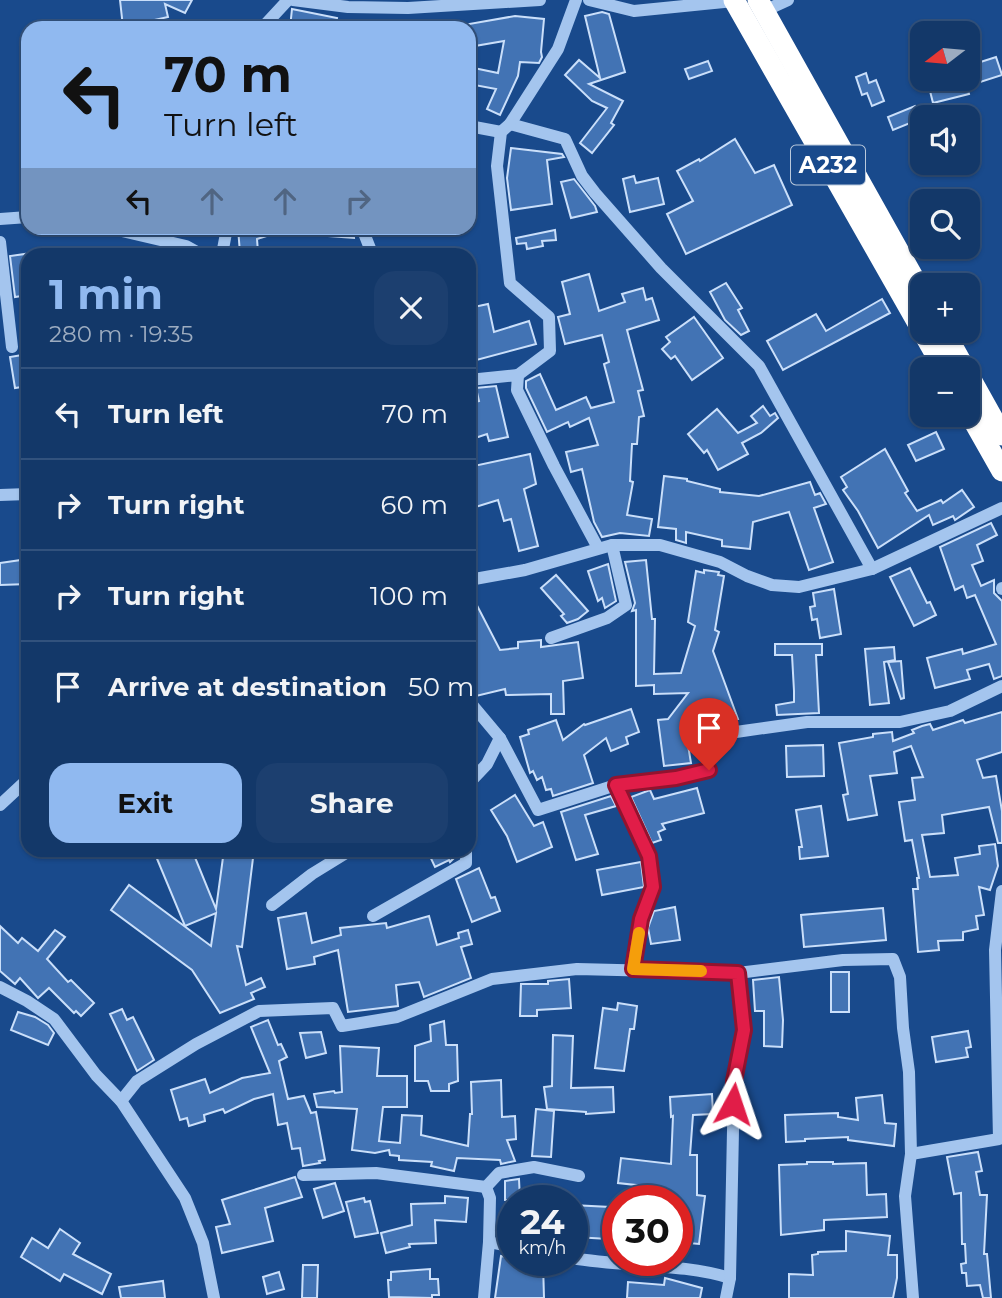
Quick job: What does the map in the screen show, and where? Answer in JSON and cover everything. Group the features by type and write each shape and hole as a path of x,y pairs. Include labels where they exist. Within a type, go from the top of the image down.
{"highway":[{"name":"A232","path":"734,1 937,357"},
{"name":"A232","path":"761,6 911,273"},
{"path":"980,396 1002,435"},
{"path":"977,427 1002,471"}],"street":[{"path":"268,21 285,1 408,8 540,0"},
{"path":"476,379 517,375 550,351 549,317 510,283 496,166 505,128 558,49 576,0"},
{"path":"589,0 634,11 734,1"},
{"path":"761,6 788,0"},
{"path":"476,126 505,128 565,139 582,176 595,193 661,268 759,366 872,569"},
{"path":"0,219 21,218"},
{"path":"140,235 190,248"},
{"path":"0,242 12,347"},
{"path":"517,375 517,390 598,548"},
{"path":"0,495 21,494"},
{"path":"476,579 525,570 612,545 660,545 720,562 772,585 799,587 872,569 1002,508"},
{"path":"551,638 607,618 626,605 612,545"},
{"path":"476,711 500,738 538,810 616,785 676,778 709,770 706,741 736,732 807,722 900,722 950,711 1002,687"},
{"path":"476,776 487,764 500,738"},
{"path":"616,785 649,856 653,887 641,919 633,969"},
{"path":"0,805 21,786"},
{"path":"272,905 312,874 340,857"},
{"path":"373,916 466,863 466,857"},
{"path":"911,1154 999,1139 995,950 1002,891"},
{"path":"121,1101 137,1081 196,1044 259,1011 333,1008 342,1026 397,1017 492,979 577,969 738,973 843,960 893,960 900,977 909,1072 911,1154 905,1196 912,1298"},
{"path":"726,1298 730,1279 734,1081 744,1030 738,973"},
{"path":"0,987 54,1019 96,1075 121,1101 185,1198 202,1243 214,1298"},
{"path":"486,1188 499,1173 534,1167 579,1176"},
{"path":"303,1175 376,1173 486,1188"},
{"path":"484,1298 490,1198 486,1188"},
{"path":"489,1242 497,1244"},
{"path":"588,1261 710,1272 730,1279"}],"building":[{"path":"120,0 192,0 185,13 165,4 168,17 150,21 122,21"},
{"path":"292,9 337,18 336,21 291,21"},
{"path":"602,12 609,14 625,72 589,84 623,101 611,123 614,125 592,153 580,143 607,108 592,101 565,75 579,60 600,78 585,16"},
{"path":"515,16 544,19 542,57 539,63 520,62 518,76 500,115 487,109 496,89 476,85 476,68 498,73 504,41 476,46 476,23"},
{"path":"996,57 1002,75 980,82 980,62"},
{"path":"708,61 712,71 689,79 685,69"},
{"path":"866,73 869,83 876,80 884,101 872,106 867,93 862,95 856,77"},
{"path":"930,91 968,91 969,94 933,103"},
{"path":"910,108 910,123 893,130 888,117"},
{"path":"735,139 755,173 774,165 792,205 686,254 667,214 693,201 677,171 699,159 700,161"},
{"path":"511,148 562,154 564,157 547,160 552,204 511,210 507,178"},
{"path":"634,176 636,183 658,178 664,204 630,212 623,179"},
{"path":"574,179 597,212 571,218 561,182"},
{"path":"555,230 556,240 542,241 543,246 527,249 526,243 517,244 516,238"},
{"path":"239,235 270,235 257,239 258,248 240,248"},
{"path":"315,235 354,235 354,238"},
{"path":"21,255 21,296 15,297 10,256"},
{"path":"589,274 599,311 625,302 622,294 643,288 646,300 652,298 659,320 627,330 643,390 638,391 644,416 639,417 637,444 632,444 630,481 633,482 627,515 652,519 649,536 620,533 602,537 594,522 582,469 571,472 566,452 598,445 589,418 570,427 568,422 547,432 526,388 526,381 540,374 556,410 586,397 591,408 614,402 604,364 609,362 602,335 565,344 558,317 570,314 562,282"},
{"path":"726,283 742,308 738,310 749,331 741,335 725,320 710,292"},
{"path":"882,299 890,313 783,370 767,341 816,314 826,331"},
{"path":"488,304 494,332 529,321 536,344 476,360 476,307"},
{"path":"694,317 723,358 692,380 675,356 671,359 662,349 670,342 666,337"},
{"path":"21,355 21,387 15,388 10,357"},
{"path":"496,386 508,437 489,441 487,434 476,438 476,402 479,401 476,388"},
{"path":"763,406 770,416 775,413 778,418 761,433 742,443 748,454 718,470 707,450 704,453 688,434 717,409 738,433 757,423 751,416"},
{"path":"936,432 944,449 916,461 908,445"},
{"path":"885,449 908,491 905,493 917,511 941,500 943,503 962,490 974,507 955,520 953,516 933,525 929,515 878,548 843,490 847,487 841,477"},
{"path":"530,454 536,484 524,489 538,546 519,551 511,519 504,521 498,500 476,507 476,466"},
{"path":"664,476 687,479 720,489 720,492 759,496 810,482 815,495 820,493 826,504 814,508 833,562 809,570 789,512 753,522 750,549 722,546 722,540 686,532 686,543 676,540 676,529 658,527"},
{"path":"991,523 997,535 977,545 983,561 972,565 981,586 994,580 994,593 1002,601 1002,676 994,679 989,664 967,670 970,679 935,688 927,658 962,649 963,654 996,644 975,595 967,598 963,586 955,590 940,547"},
{"path":"21,560 21,584 0,585 0,563"},
{"path":"646,560 652,619 655,619 654,674 681,673 695,626 688,622 696,571 719,572 718,575 724,576 715,630 719,632 713,651 738,719 719,725 713,709 692,738 692,745 688,745 691,763 664,766 658,720 668,719 688,693 654,694 654,685 636,686 636,610 632,611 635,603 625,562"},
{"path":"608,564 616,601 605,608 602,598 598,601 588,571"},
{"path":"910,568 936,615 914,626 890,577"},
{"path":"556,575 588,611 567,623 561,616 564,614 541,588"},
{"path":"834,589 841,634 820,638 817,619 812,620 810,607 815,606 813,593"},
{"path":"476,604 500,650 518,648 518,642 541,640 541,647 578,642 583,678 563,681 564,714 551,714 551,694 506,695 505,689 476,696"},
{"path":"775,644 822,644 822,655 816,655 819,713 777,715 776,705 794,702 794,691 792,655 775,655"},
{"path":"894,647 895,660 884,662 889,703 870,705 865,649"},
{"path":"901,661 904,698 901,699 888,662"},
{"path":"631,709 639,732 626,737 628,744 611,751 606,738 584,755 593,783 553,796 551,789 546,790 542,777 537,780 533,771 530,773 520,737 529,734 528,730 556,720 563,740 584,724"},
{"path":"1002,712 1002,752 977,760 983,778 996,776 1002,811 1002,843 998,843 989,807 942,815 944,833 922,835 930,877 958,875 955,858 980,854 979,846 995,844 998,866 990,890 979,887 984,915 976,916 978,929 963,932 963,940 938,941 939,950 918,952 913,889 918,889 919,878 912,840 905,841 899,802 915,800 912,778 923,777 911,746 894,752 897,773 870,776 877,815 848,820 843,795 848,794 839,743 892,732 893,741 914,733 912,730 922,726 930,724 933,730 963,720 965,723"},
{"path":"823,745 824,776 787,777 786,746"},
{"path":"697,788 704,813 662,824 665,829 658,832 661,840 652,843 631,797 650,790 654,799"},
{"path":"515,795 534,826 543,822 552,847 517,862 507,836 491,810"},
{"path":"611,796 616,806 585,815 598,854 576,860 561,812"},
{"path":"821,806 828,856 800,859 799,847 802,847 796,810"},
{"path":"156,857 195,857 216,909 223,857 253,857 242,947 237,946 246,985 261,978 265,987 251,993 254,999 220,1013 192,970 111,910 129,885 211,946 216,913 185,926"},
{"path":"430,857 455,857 450,862 449,860 435,867"},
{"path":"641,862 644,887 602,895 597,870"},
{"path":"479,868 491,898 495,897 500,911 472,922 456,879"},
{"path":"675,907 680,940 651,944 648,928 654,911"},
{"path":"883,908 886,940 804,947 801,915"},
{"path":"306,913 312,943 341,935 340,928 386,923 387,928 429,916 437,945 459,938 458,933 468,930 472,944 461,947 471,978 424,997 419,982 396,985 398,1006 348,1012 338,950 314,957 315,964 287,969 278,918"},
{"path":"0,926 18,943 22,938 38,951 55,930 65,937 47,959 68,982 71,980 94,1003 81,1016 76,1011 74,1013 49,988 38,998 20,978 15,984 0,971"},
{"path":"831,972 849,972 849,1012 831,1012"},
{"path":"779,977 783,1020 782,1047 764,1046 764,1011 755,1011 753,980"},
{"path":"569,979 571,1008 537,1010 537,1016 520,1016 521,984 548,984 548,981"},
{"path":"618,1003 637,1006 634,1029 630,1029 624,1071 595,1068 603,1008 617,1010"},
{"path":"122,1009 127,1020 133,1017 154,1060 137,1071 110,1014"},
{"path":"18,1012 35,1017 48,1025 54,1033 48,1045 11,1030"},
{"path":"268,1020 278,1045 281,1044 287,1057 279,1061 288,1099 304,1096 311,1113 316,1112 325,1160 319,1161 320,1163 303,1166 300,1148 292,1149 287,1123 278,1125 273,1094 254,1099 225,1113 223,1109 204,1115 205,1121 189,1126 187,1118 180,1120 171,1090 205,1079 210,1093 242,1078 270,1073 251,1027"},
{"path":"444,1021 446,1045 457,1045 458,1081 449,1084 449,1091 431,1091 428,1081 415,1081 415,1046 431,1041 430,1025"},
{"path":"968,1031 971,1047 966,1048 968,1057 936,1062 932,1037"},
{"path":"321,1032 326,1053 306,1058 300,1033"},
{"path":"553,1035 573,1036 571,1088 613,1087 614,1112 586,1114 547,1109 544,1087 552,1086"},
{"path":"340,1046 379,1048 377,1076 407,1076 407,1107 383,1107 379,1141 400,1143 402,1115 422,1116 421,1135 468,1146 472,1114 471,1082 501,1080 502,1117 515,1116 516,1139 507,1140 515,1161 501,1164 500,1160 457,1158 454,1171 431,1166 432,1162 399,1160 399,1156 390,1155 389,1150 375,1153 352,1150 357,1109 317,1107 314,1094 342,1092"},
{"path":"712,1094 713,1114 693,1115 690,1155 697,1155 697,1195 705,1196 699,1244 693,1243 693,1185 618,1183 621,1158 671,1164 673,1116 671,1117 670,1097"},
{"path":"882,1095 885,1123 896,1124 894,1146 848,1140 848,1137 786,1142 785,1115 838,1113 838,1117 858,1120 856,1098"},
{"path":"536,1109 554,1111 551,1157 532,1156"},
{"path":"978,1152 982,1171 976,1172 980,1195 987,1195 984,1254 987,1254 991,1298 983,1298 980,1285 967,1286 966,1273 962,1273 961,1264 966,1263 965,1244 962,1244 961,1193 954,1194 947,1157"},
{"path":"807,1162 866,1163 867,1195 886,1194 887,1217 824,1220 824,1230 781,1235 779,1165"},
{"path":"295,1177 302,1197 265,1208 273,1241 222,1253 216,1227 230,1224 222,1200"},
{"path":"519,1179 519,1185 505,1185 505,1181"},
{"path":"335,1183 344,1211 323,1218 314,1189"},
{"path":"445,1196 468,1198 466,1222 435,1220 436,1243 409,1244 410,1247 386,1253 381,1233 412,1225 411,1204 445,1203"},
{"path":"364,1198 365,1202 370,1201 378,1233 355,1237 346,1202"},
{"path":"588,1206 602,1207 602,1239 588,1238"},
{"path":"60,1229 80,1243 73,1254 111,1274 102,1294 64,1274 60,1281 21,1257 32,1238 48,1248"},
{"path":"846,1231 890,1236 888,1255 897,1255 897,1278 893,1298 789,1298 789,1274 813,1275 812,1255 818,1252 846,1251"},
{"path":"303,1265 318,1265 317,1298 302,1298"},
{"path":"430,1269 430,1279 438,1279 439,1295 432,1295 432,1298 389,1297 388,1280 391,1280 391,1272"},
{"path":"279,1272 284,1289 267,1294 263,1277"},
{"path":"498,1276 543,1276 544,1298 495,1298"},
{"path":"665,1278 702,1288 700,1298 627,1298 628,1282 664,1285"},
{"path":"163,1281 165,1298 121,1298 119,1287"}],"slow traffic":[{"path":"639,933 633,969 701,971"}],"route":[{"path":"709,770 676,778 616,785 649,856 653,887 641,919 633,969 738,973 744,1030 734,1081 733,1104"}]}
